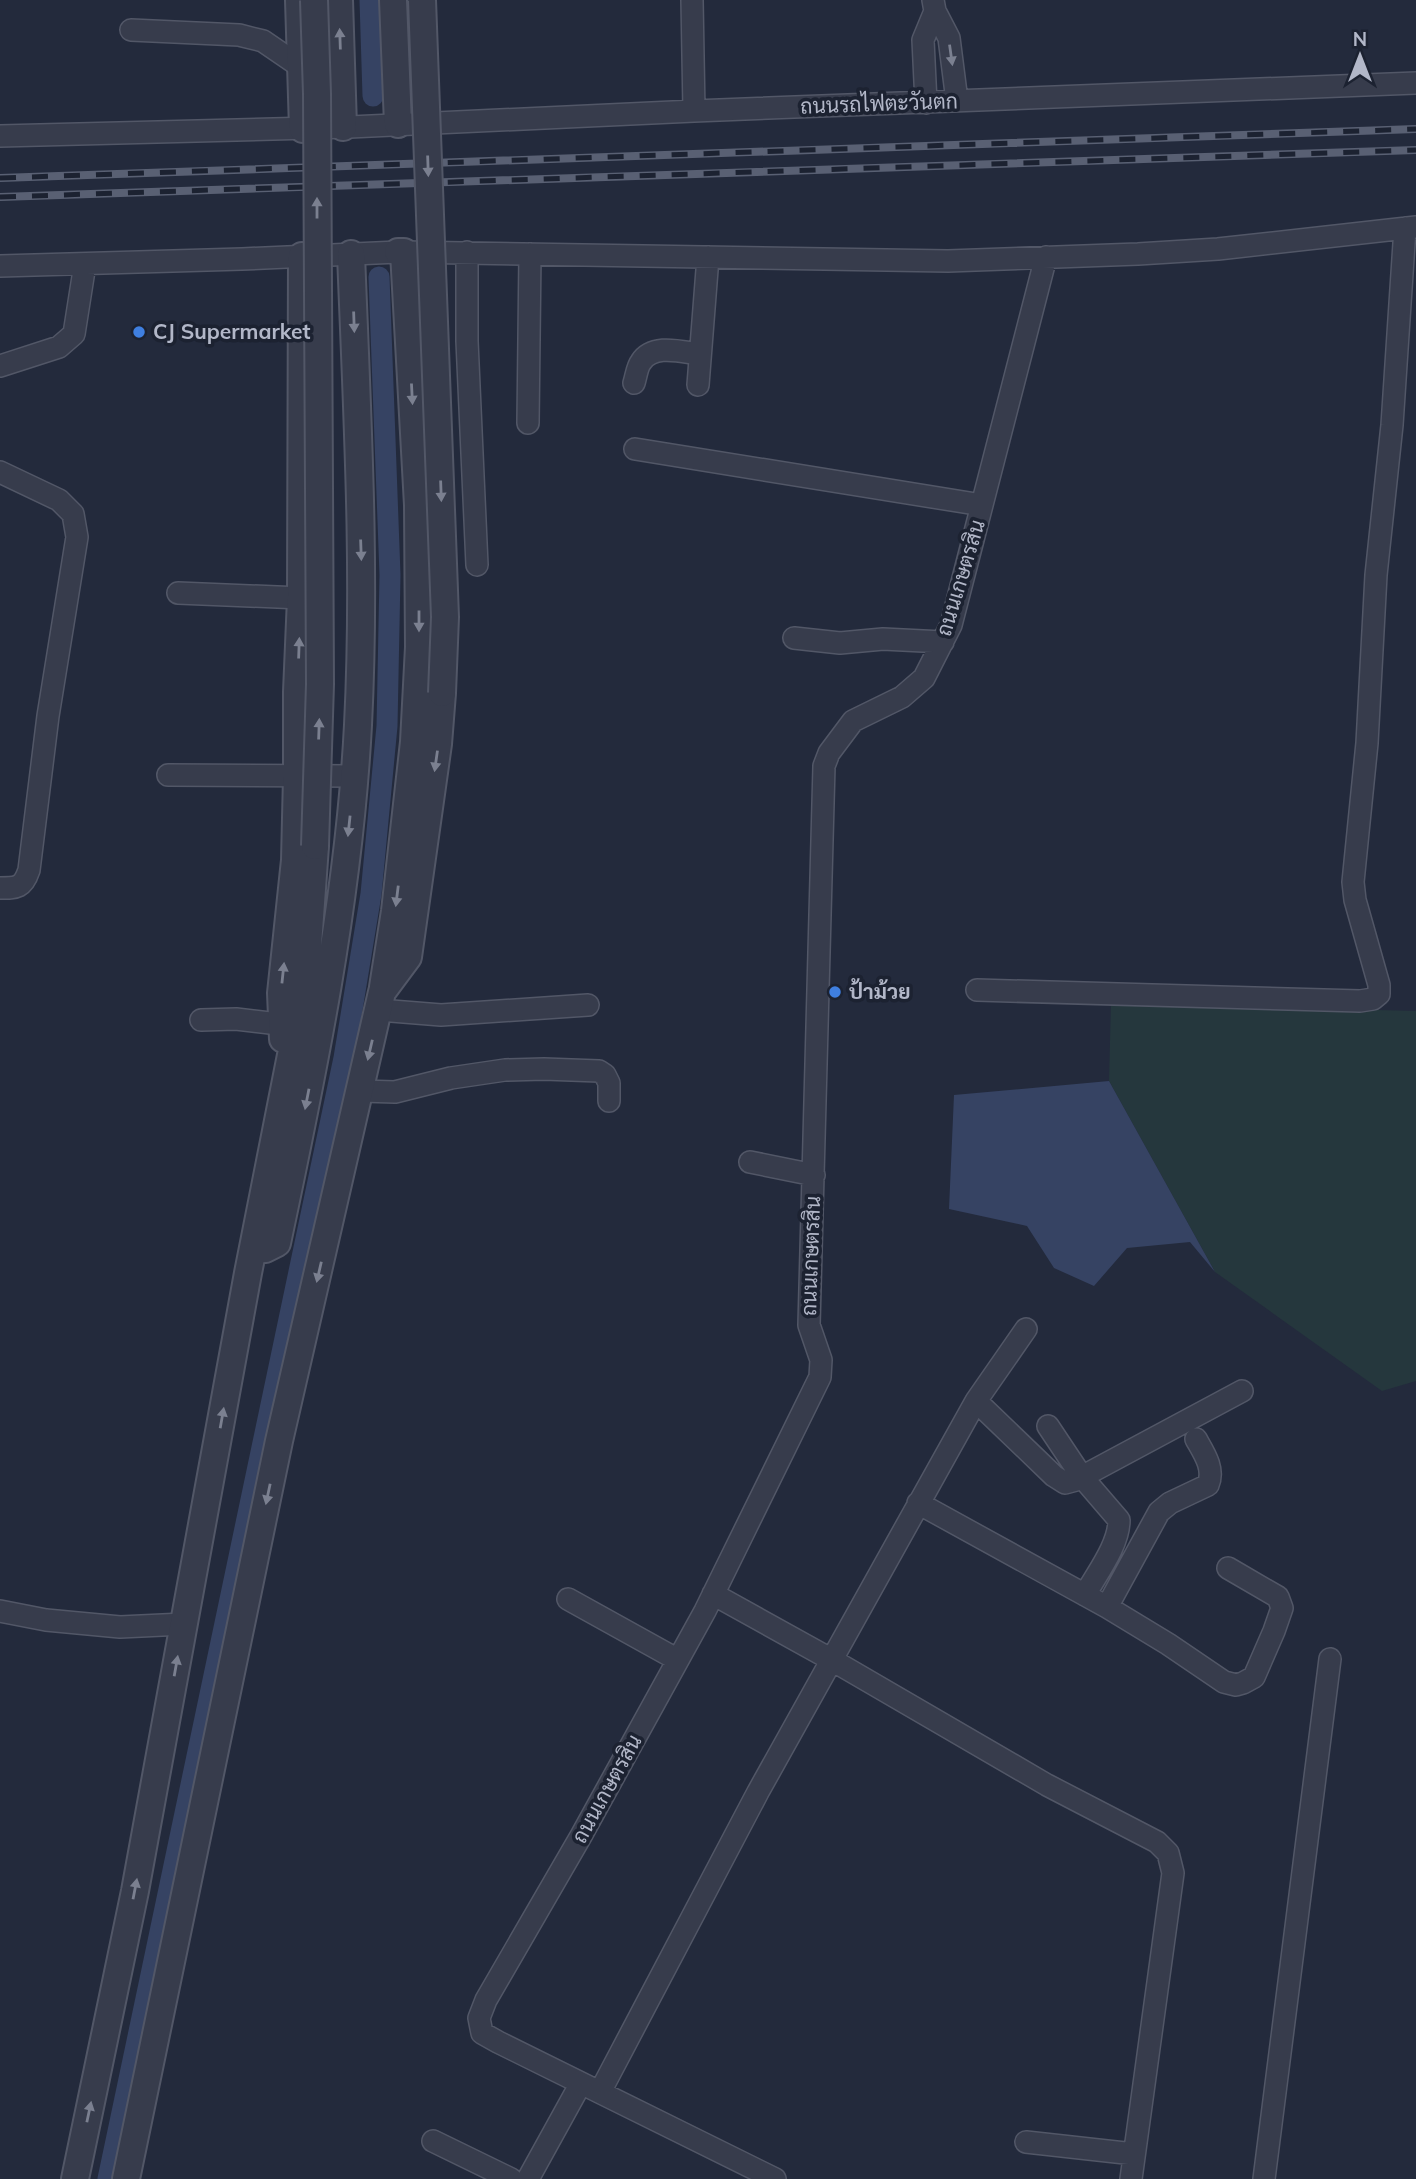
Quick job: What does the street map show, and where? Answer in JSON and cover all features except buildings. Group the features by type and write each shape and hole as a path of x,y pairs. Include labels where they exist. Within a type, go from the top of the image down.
{"street":[{"path":"299,0 303,129"},
{"path":"289,1025 307,958 316,846 320,684 314,0"},
{"path":"339,0 343,127"},
{"path":"393,0 398,124"},
{"path":"381,1001 408,957 438,744 442,693 445,617 422,0"},
{"path":"692,0 694,111"},
{"path":"934,6 948,38 957,101"},
{"path":"926,103 923,40 934,6"},
{"path":"131,30 239,35 263,41 301,73 341,77"},
{"path":"395,48 441,122"},
{"name":"ถนนรถไฟตะวันตก","path":"0,136 303,129 1416,83"},
{"path":"0,266 401,252 948,261 1138,254 1410,227 1376,575 1367,743 1353,882 1354,900 1379,985 1379,994 1373,999 1360,1001 977,990"},
{"path":"126,2179 279,1441 381,1001 395,911 414,742 419,647 418,505 401,252"},
{"path":"467,252 467,354 477,565"},
{"path":"253,1250 265,1249 277,1243 303,1123 342,891 354,776 362,576 351,254"},
{"path":"528,423 530,254"},
{"path":"75,2179 135,1891 289,1065 289,1025 281,993 295,860 301,598 302,256"},
{"path":"698,385 708,257"},
{"name":"ถนนเกษตรสิน","path":"775,2179 482,2033 479,2018 486,2000 678,1660 821,1377 821,1360 809,1325 824,766 834,745 853,721 902,697 924,678 951,625 1046,257"},
{"path":"0,366 59,347 74,334 85,264"},
{"path":"634,383 640,362 649,355 667,350 700,354"},
{"path":"635,449 982,505"},
{"path":"0,472 59,500 73,514 77,537 48,716 29,870 26,881 17,888 0,888"},
{"path":"178,593 301,598"},
{"path":"794,638 840,643 883,639 943,642"},
{"path":"168,775 354,776"},
{"path":"381,1001 441,1016 588,1005"},
{"path":"201,1020 236,1019 289,1025"},
{"path":"361,1091 396,1092 451,1078 505,1070 599,1071 606,1075 609,1083 609,1101"},
{"path":"750,1162 814,1175"},
{"path":"528,2179 590,2088 752,1804 976,1401 1026,1329"},
{"path":"976,1401 1054,1476 1065,1483 1082,1477 1242,1391"},
{"path":"1048,1426 1082,1477 1119,1520 1109,1552 1085,1595"},
{"path":"1107,1607 1159,1513 1170,1503 1208,1485 1211,1472 1196,1439"},
{"path":"918,1503 1107,1607 1229,1684 1243,1683 1254,1676 1281,1614 1281,1602 1278,1597 1228,1568"},
{"path":"713,1594 1047,1785 1157,1842 1168,1853 1173,1873 1131,2179"},
{"path":"568,1599 678,1660"},
{"path":"0,1611 46,1620 120,1627 184,1624"},
{"path":"1264,2179 1330,1659"},
{"path":"433,2141 511,2179"},
{"path":"1026,2142 1135,2154"}],"shaded area":[{"path":"1111,1003 1416,1011 1416,1381 1382,1391 1215,1272 1109,1081"}],"water":[{"path":"1109,1081 1215,1272 1190,1242 1127,1248 1094,1286 1054,1268 1027,1226 949,1209 954,1095"}],"waterway":[{"path":"370,0 373,96"},
{"path":"108,2179 344,1058 371,894 387,726 390,575 379,277"}],"railway":[{"path":"0,178 1416,129"},
{"path":"0,197 1416,150"}],"place":[{"name":"CJ Supermarket","path":"139,332"},
{"name":"ป้าม้วย","path":"835,992"}]}
